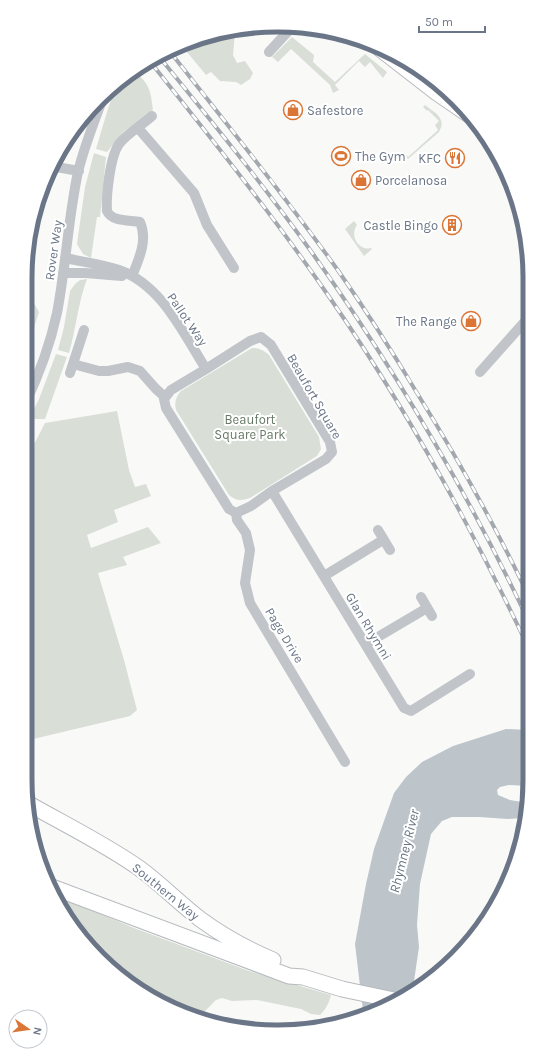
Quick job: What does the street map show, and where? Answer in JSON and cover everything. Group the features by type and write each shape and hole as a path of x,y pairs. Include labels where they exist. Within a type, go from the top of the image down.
{"main road":[{"path":"403,67 445,98"},
{"name":"Southern Way","path":"34,807 129,861 157,882 200,919 226,937 247,949 293,969 303,977"},
{"name":"Southern Way","path":"57,888 289,976 303,977 342,989 388,999"}],"street":[{"path":"269,52 287,33"},
{"name":"Rover Way","path":"32,389 48,348 57,314 78,172 99,110"},
{"path":"63,273 85,272 132,276 141,252 144,238 143,229 140,222 112,217 106,211 112,157 128,135 152,116"},
{"path":"138,128 194,193 207,225 234,268"},
{"path":"58,168 78,172"},
{"name":"Pallot Way","path":"65,258 118,270 132,276 152,290 170,313 204,366"},
{"path":"480,372 523,324"},
{"path":"84,330 72,368 108,371 128,367 140,371 165,397 166,408 229,509 236,513"},
{"name":"Beaufort Square","path":"165,397 171,390 204,366 250,340 261,337 271,345 330,442 332,452 326,459 272,491 251,506 236,513"},
{"name":"Glan Rhymni","path":"272,491 404,708 411,711 470,674"},
{"name":"Page Drive","path":"236,513 237,520 246,533 250,550 245,583 250,602 345,762"},
{"path":"378,530 390,550"},
{"path":"324,576 383,540"},
{"path":"366,644 430,612 421,597"}],"green space":[{"path":"235,36 233,55 237,63 245,61 253,73 250,79 241,85 236,82 220,81 211,72 206,75 186,50 214,40"},
{"path":"292,37 314,55 313,62 335,82 365,54 387,72 383,78 370,62 365,67 359,61 335,85 339,90 333,93 330,85 291,49 278,62 272,57"},
{"path":"138,75 149,89 153,110 123,132 107,152 96,149 113,96"},
{"path":"425,105 439,116 442,123 441,127 439,132 408,159 403,153 404,152 408,157 438,130 435,125 439,121 423,107"},
{"path":"94,153 106,157 100,217 97,217 91,258 83,254 77,244 85,187"},
{"path":"354,221 357,225 354,234 356,242 363,247 372,249 364,256 345,229"},
{"path":"87,279 81,297 69,353 58,350 64,327 70,291 80,280"},
{"path":"32,300 39,312 32,334"},
{"name":"Beaufort Square Park","path":"252,348 257,348 269,355 319,437 321,449 317,456 250,498 239,500 229,495 176,410 175,402 181,391"},
{"path":"56,354 67,357 45,419 32,419 32,413 39,399"},
{"path":"117,411 129,470 135,487 146,484 151,496 114,510 118,522 87,535 91,548 148,527 161,543 123,557 127,565 98,573 137,710 130,716 32,739 32,448 45,423"},
{"path":"63,898 134,928 249,971 331,995 326,1008 320,1015 311,1014 301,1009 257,1000 232,1001 222,998 216,1000 204,1012 199,1012 169,1000 141,984 128,974 93,941 73,916"}],"water":[{"name":"Rhymney River","path":"506,729 523,730 523,786 509,785 500,787 497,790 498,795 510,800 522,802 520,818 452,817 442,821 431,834 420,884 417,925 419,947 414,984 386,1000 363,1009 355,944 374,849 394,793 406,777 422,762 453,746"}],"railway":[{"path":"173,55 297,214 368,315 408,377 462,468 490,519 523,585"},
{"path":"162,61 276,204 344,298 402,388 456,480 506,574 523,609"},
{"path":"153,66 267,211 311,270 360,343 387,385 438,471 485,559 523,637"}],"place":[{"name":"Safestore","path":"293,110"},
{"name":"The Gym","path":"341,156"},
{"name":"KFC","path":"455,158"},
{"name":"Porcelanosa","path":"361,180"},
{"name":"Castle Bingo","path":"452,225"},
{"name":"The Range","path":"471,321"}]}
